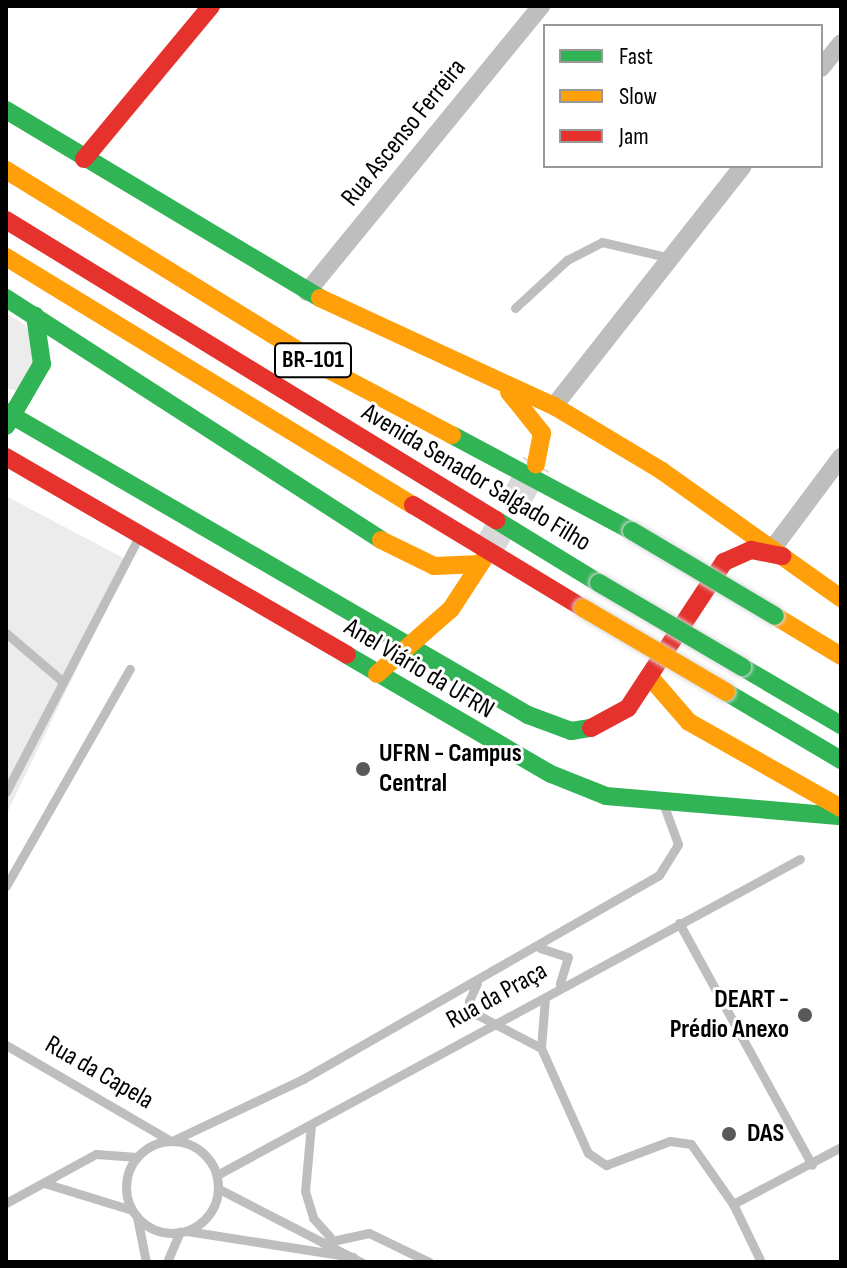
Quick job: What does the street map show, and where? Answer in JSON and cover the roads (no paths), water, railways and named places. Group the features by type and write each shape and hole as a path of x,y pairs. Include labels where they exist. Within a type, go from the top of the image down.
{"main road":[{"path":"84,159 211,6"},
{"path":"6,110 307,292 489,372 554,406 780,552 841,598"},
{"name":"Avenida Senador Salgado Filho","path":"6,170 331,371 632,531 841,656"},
{"name":"Avenida Senador Salgado Filho","path":"6,220 599,583 841,725"},
{"path":"6,257 583,608 841,760"},
{"path":"6,298 403,554 434,566 482,562 451,609 377,674"},
{"path":"8,418 45,351 35,316"},
{"path":"489,372 538,422 536,464"},
{"name":"Anel Viário da UFRN","path":"8,418 409,646 571,731 588,733 616,720 724,562 751,550 780,552"},
{"name":"Anel Viário da UFRN","path":"6,457 551,774 606,796 841,816"},
{"path":"652,671 660,696 689,722 841,808"}],"street":[{"name":"Rua Ascenso Ferreira","path":"307,292 541,6"},
{"path":"823,66 841,43"},
{"path":"554,406 741,168"},
{"path":"780,552 841,457"}],"lane":[{"path":"515,308 567,260 602,242 671,258"},
{"path":"6,792 61,680 141,534"},
{"path":"6,633 61,680"},
{"path":"6,886 130,669"},
{"name":"Rua da Praça","path":"171,1140 479,981 538,948 668,866 678,844 661,800"},
{"name":"Rua da Praça","path":"217,1175 545,998 558,987 800,859"},
{"path":"679,923 812,1165"},
{"path":"538,948 568,957 568,975 558,987"},
{"path":"479,981 469,1001 491,1025 541,1048"},
{"path":"545,998 541,1048 592,1157 616,1164 686,1141 733,1204 761,1262"},
{"name":"Rua da Capela","path":"6,1045 171,1140"},
{"path":"311,1125 305,1191 324,1243"},
{"path":"6,1203 96,1154 137,1157 171,1140 202,1150 217,1175 219,1189 209,1214 184,1231 167,1262"},
{"path":"733,1204 841,1147"},
{"path":"137,1157 126,1183 146,1262"},
{"path":"44,1183 135,1214 157,1230 324,1243 369,1233 429,1262"},
{"path":"219,1189 357,1260"}],"tunnel":[{"path":"491,544 536,464"}],"place":[{"name":"UFRN - Campus Central","path":"363,769"},
{"name":"DEART - Prédio Anexo","path":"805,1015"},
{"name":"DAS","path":"729,1134"}]}
